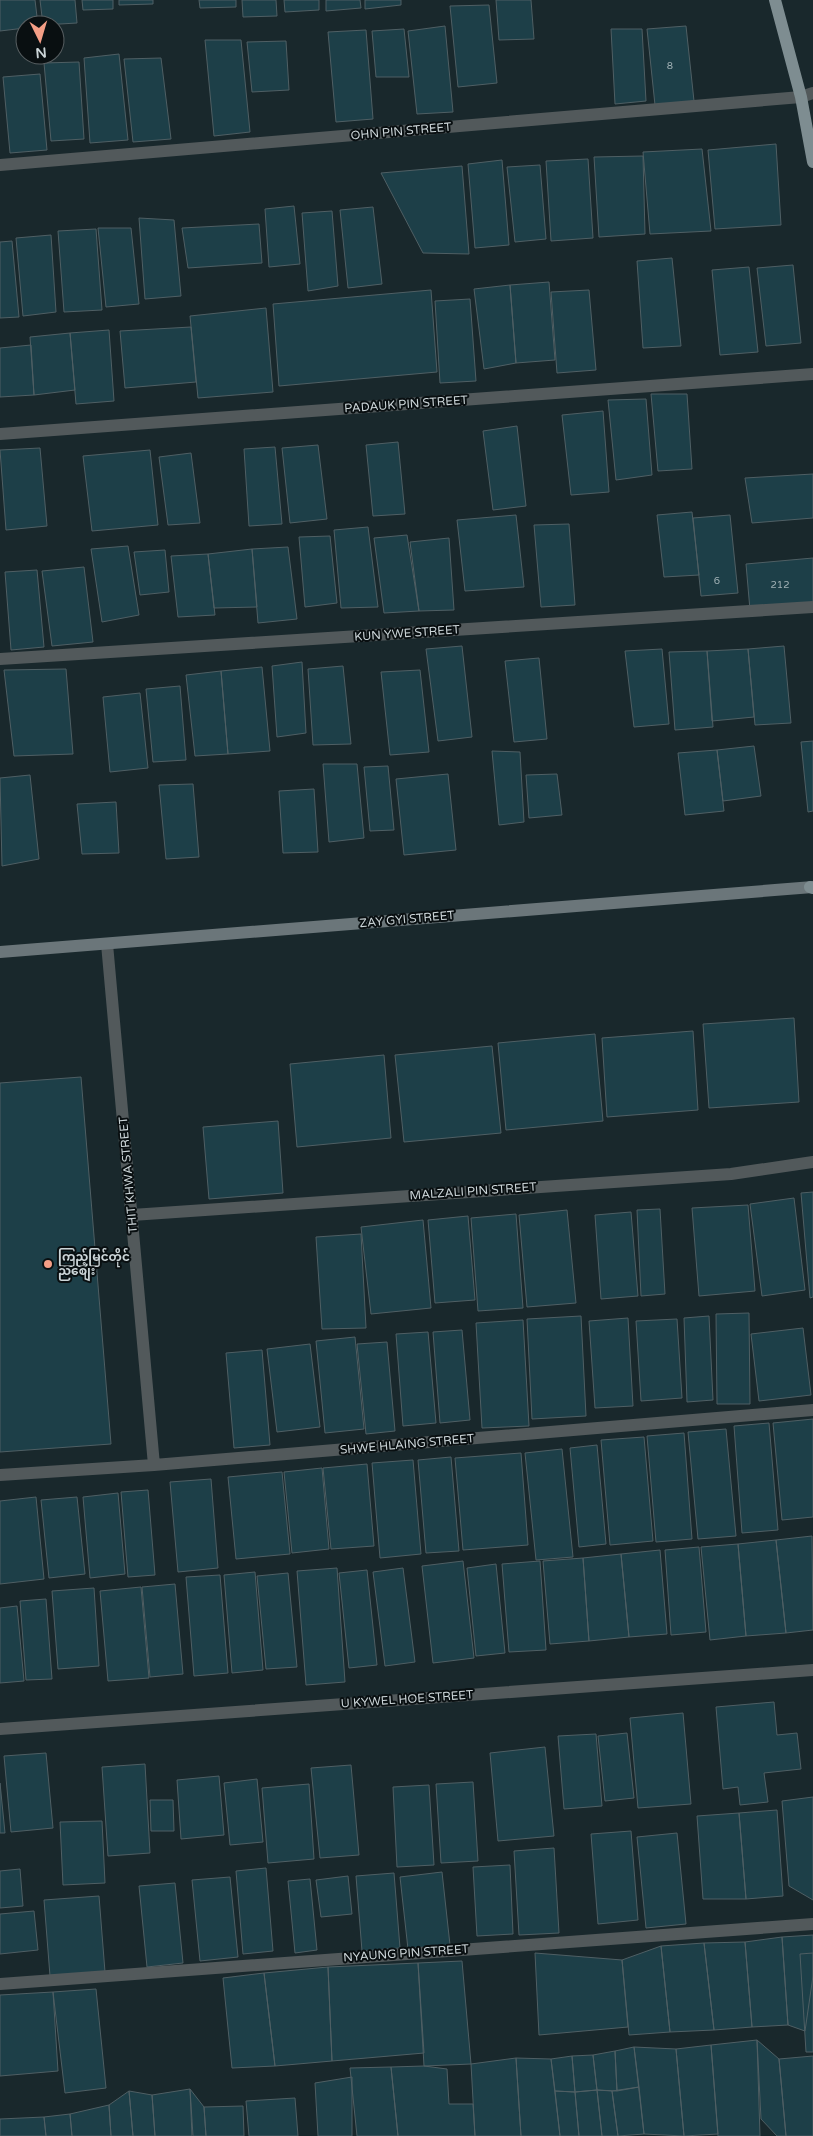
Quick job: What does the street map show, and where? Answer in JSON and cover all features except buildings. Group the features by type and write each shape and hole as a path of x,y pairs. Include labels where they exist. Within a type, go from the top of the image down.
{"main road":[{"path":"775,0 807,95 813,162"},
{"name":"ZAY GYI STREET","path":"0,952 812,887"}],"street":[{"name":"OHN PIN STREET","path":"0,165 807,95"},
{"name":"PADAUK PIN STREET","path":"0,434 813,374"},
{"name":"KUN YWE STREET","path":"0,659 813,607"},
{"name":"THIT KHWA STREET","path":"107,944 154,1465"},
{"name":"MALZALI PIN STREET","path":"132,1215 731,1174 813,1162"},
{"name":"SHWE HLAING STREET","path":"0,1475 154,1465 813,1410"},
{"name":"U KYWEL HOE STREET","path":"0,1729 813,1670"},
{"name":"NYAUNG PIN STREET","path":"0,1984 813,1924"}],"place":[{"name":"ကြည့်မြင်တိုင် ညစျေး","path":"48,1264"}]}
